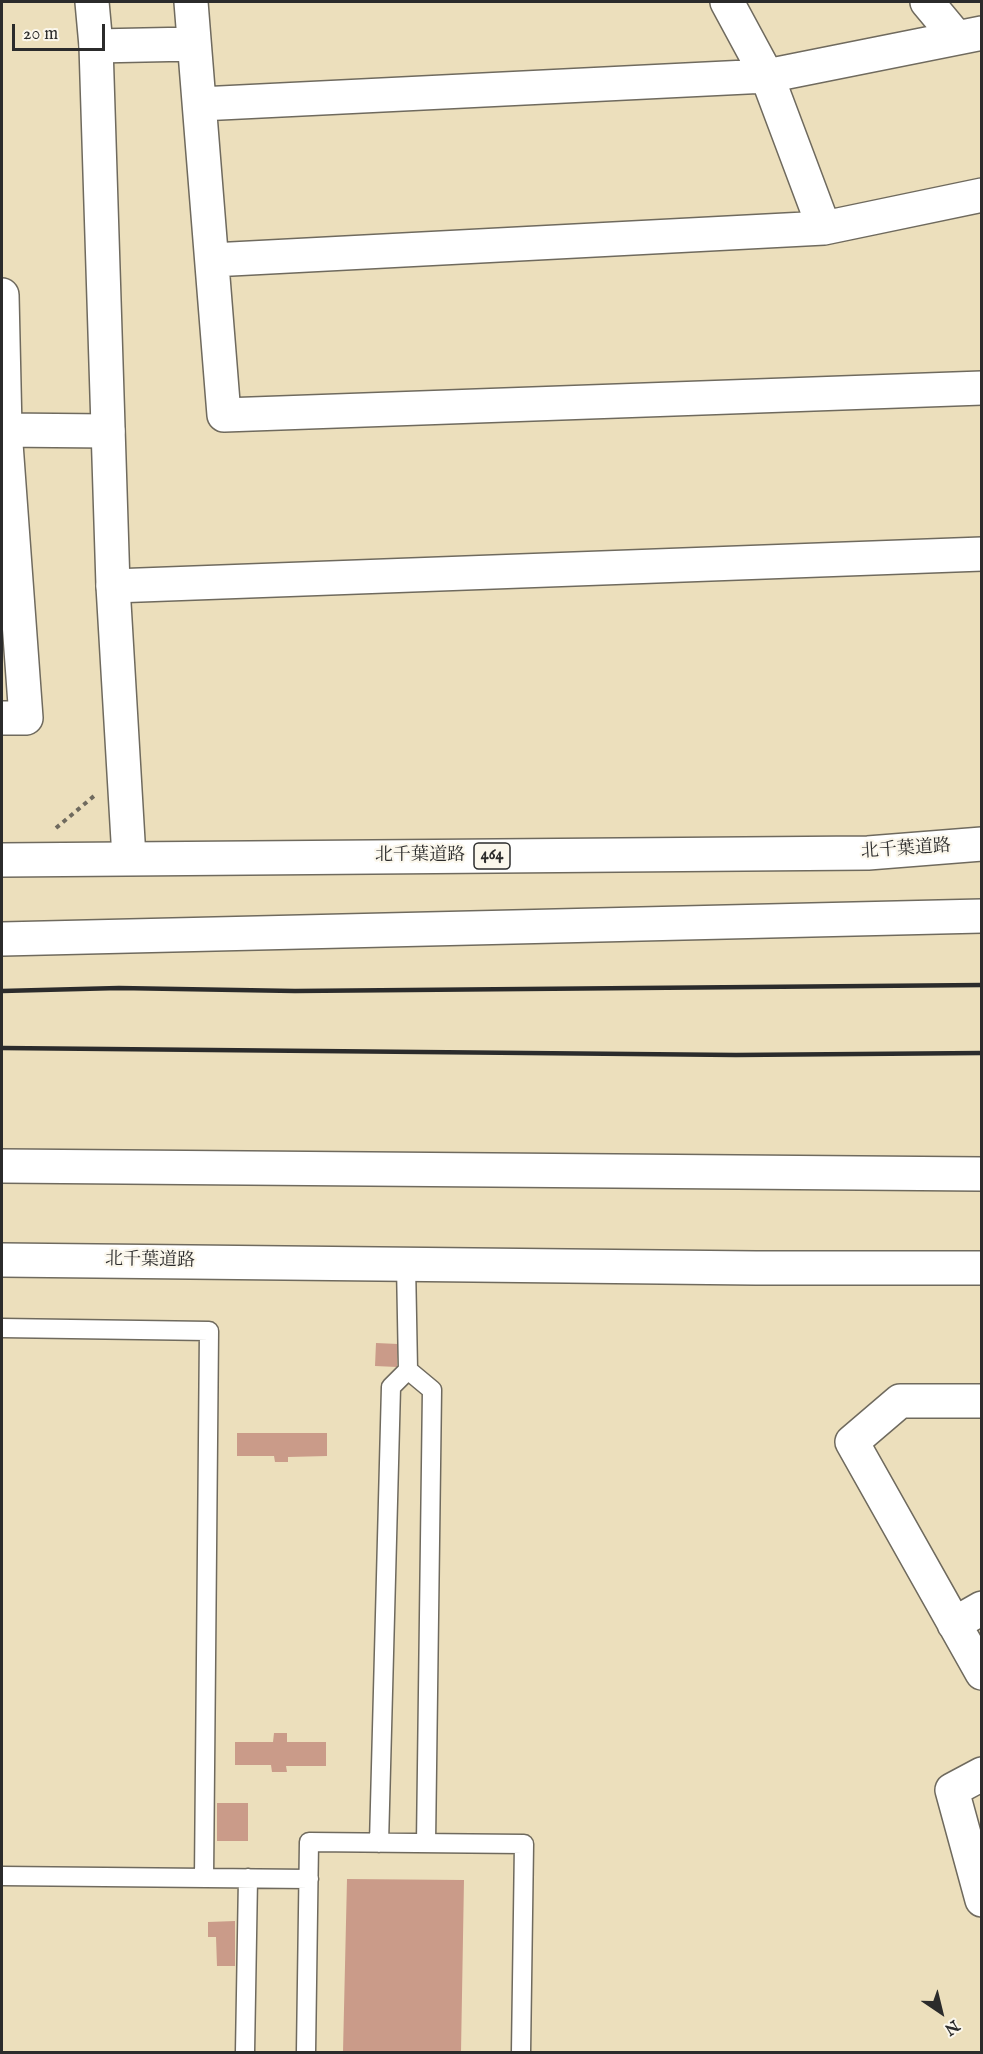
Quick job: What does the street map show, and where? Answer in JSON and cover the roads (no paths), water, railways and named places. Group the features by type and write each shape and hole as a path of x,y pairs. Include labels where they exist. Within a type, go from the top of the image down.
{"main road":[{"path":"92,2 96,46 113,586 129,858"},
{"path":"191,2 224,415 981,388"},
{"path":"727,2 768,76 824,228"},
{"path":"927,2 969,36"},
{"path":"200,104 768,76 969,36"},
{"path":"96,46 194,44"},
{"path":"212,260 824,228 981,195"},
{"path":"2,295 3,430 9,578 27,718 2,718"},
{"path":"3,430 108,431"},
{"path":"113,586 981,554"},
{"name":"北千葉道路","path":"2,860 868,853 981,844"},
{"path":"2,939 981,916"},
{"path":"2,1166 981,1174"},
{"name":"北千葉道路","path":"2,1260 981,1268"},
{"path":"981,1401 900,1401 852,1442 968,1616 981,1673"},
{"path":"981,1774 952,1790 981,1900"}],"lane":[{"path":"379,1843 391,1388 408,1370 406,1264"},
{"path":"2,1328 209,1331 204,1878"},
{"path":"408,1370 432,1390 426,1843"},
{"path":"306,2052 309,1842 524,1844 521,2052"},
{"path":"2,1876 309,1879"},
{"path":"244,2052 248,1878"}],"railway":[{"path":"2,991 119,988 295,991 982,985"},
{"path":"2,1048 736,1055 982,1053"}]}
